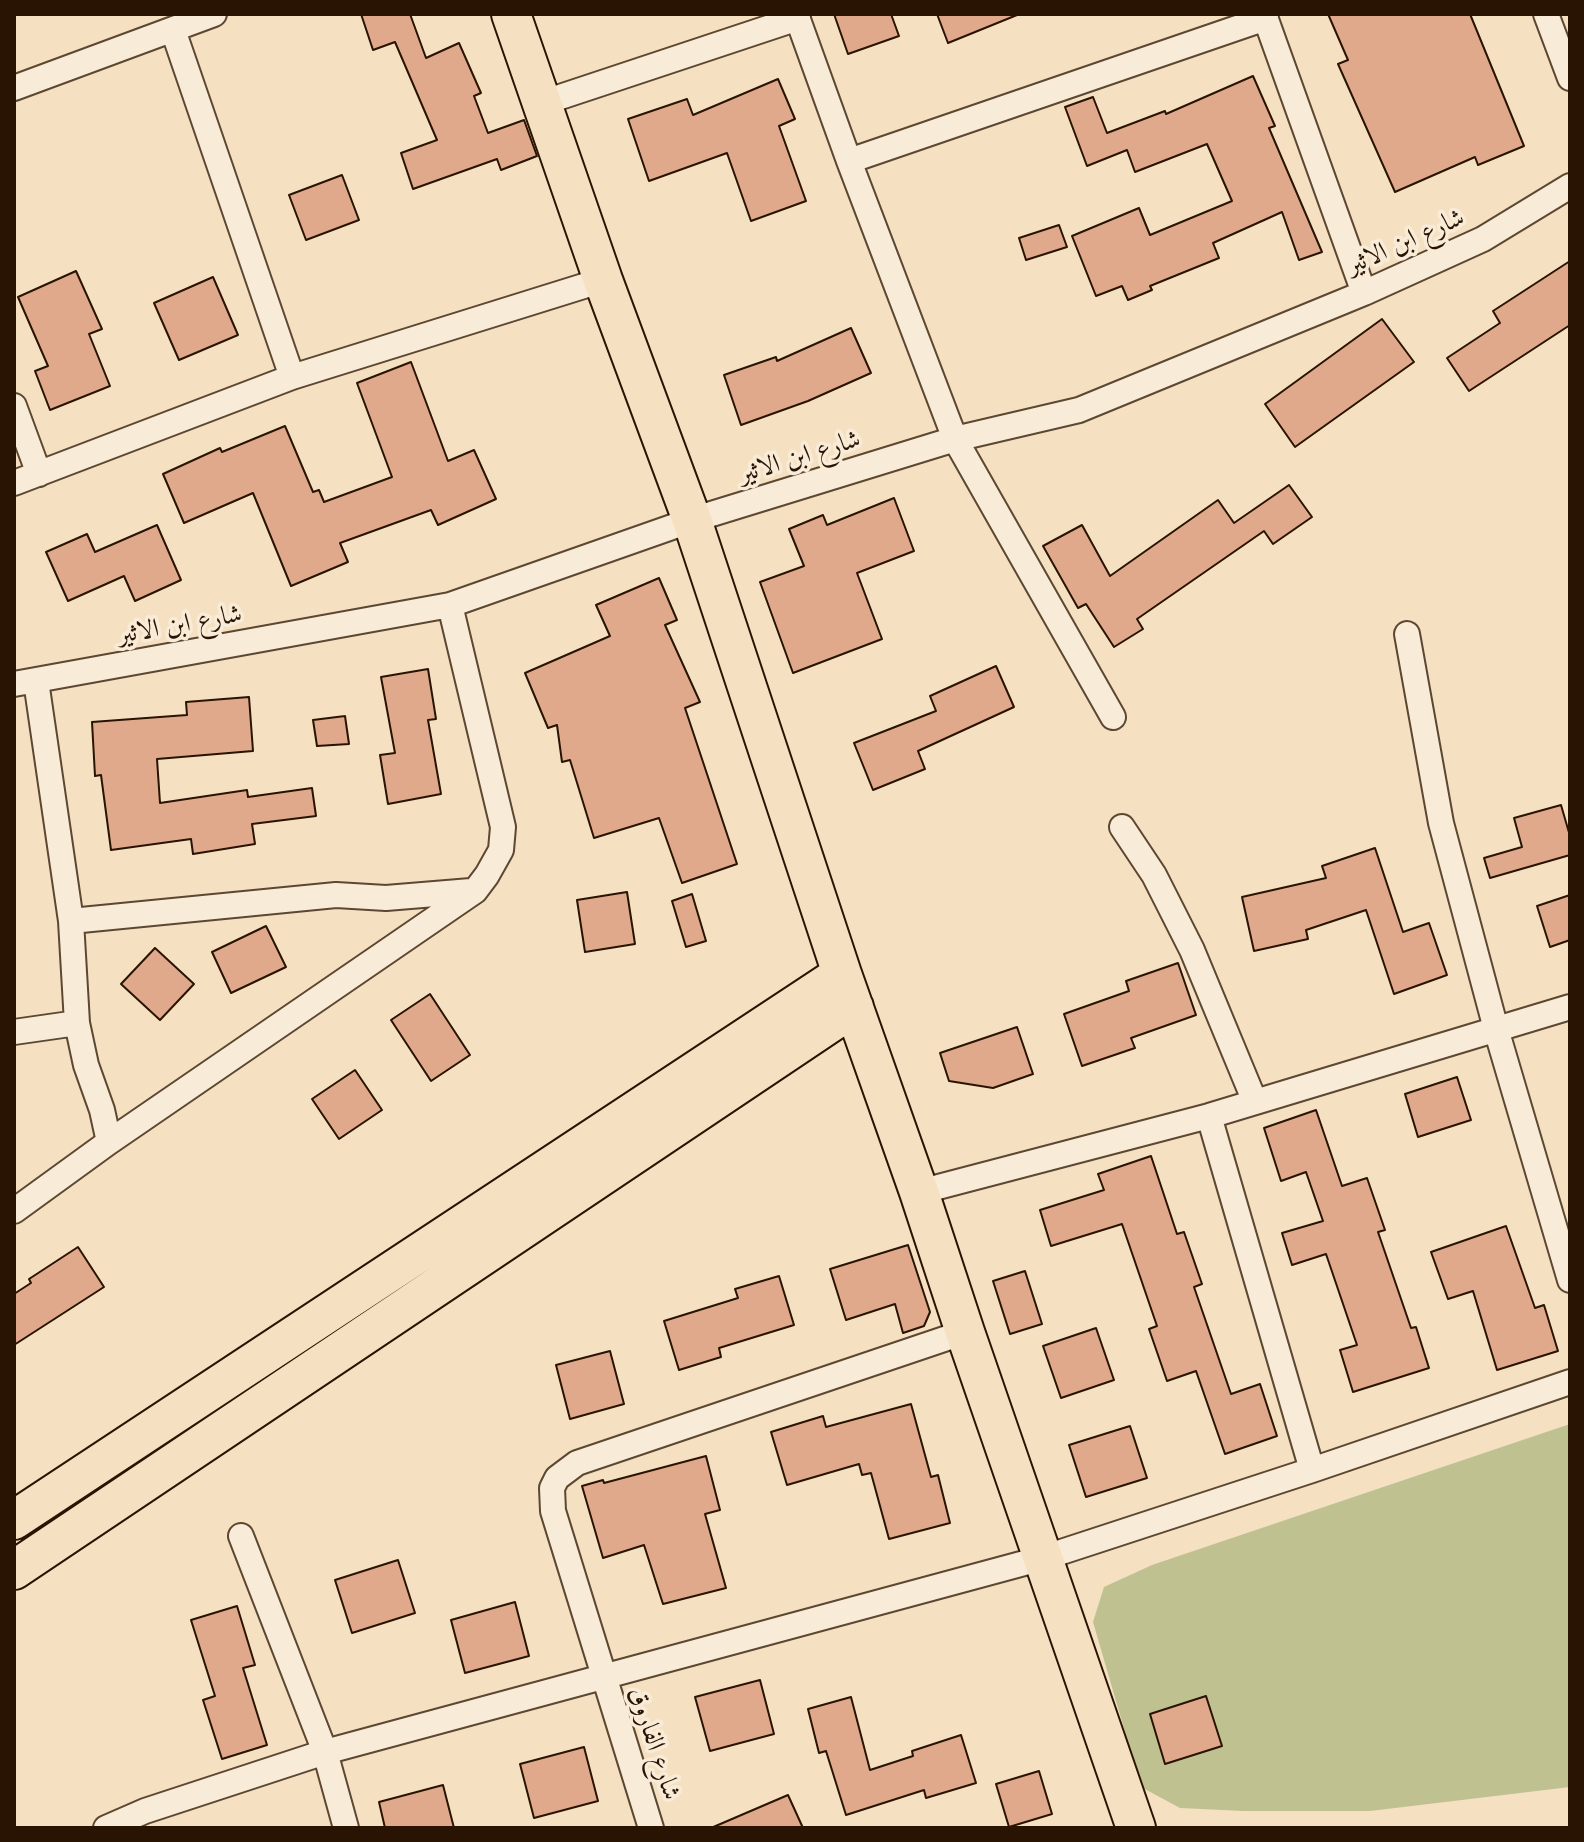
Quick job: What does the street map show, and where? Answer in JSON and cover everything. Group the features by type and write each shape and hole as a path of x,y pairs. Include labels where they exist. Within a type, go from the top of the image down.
{"main road":[{"path":"511,14 603,280 692,520 848,990 1136,1828"},
{"path":"14,1520 848,990"},
{"path":"14,1570 848,990"}],"street":[{"path":"14,88 214,14"},
{"path":"1546,14 1570,78"},
{"path":"542,103 797,16 955,439 1113,717"},
{"path":"849,161 1265,16 1364,293"},
{"path":"173,30 292,377"},
{"name":"شارع ابن الاثير","path":"25,683 450,605 692,520 955,439 1079,410 1364,293 1483,239 1570,186"},
{"path":"14,483 292,377 603,280"},
{"path":"14,406 39,474"},
{"path":"14,1211 109,1142 475,891 487,875 501,850 503,827 450,605"},
{"path":"1407,634 1441,823 1496,1029 1570,1280"},
{"path":"25,683 71,921 77,1023 109,1142"},
{"path":"1122,827 1154,875 1192,950 1255,1102"},
{"path":"71,921 336,895 386,898 475,891"},
{"path":"919,1192 1209,1116 1570,1007"},
{"path":"14,1032 77,1023"},
{"path":"1209,1116 1312,1470"},
{"name":"شارع الفاروق","path":"651,1828 553,1511 552,1488 557,1478 577,1463 965,1332"},
{"path":"106,1828 145,1811 325,1752 1043,1558 1570,1382"},
{"path":"241,1536 325,1752 346,1828"}],"green space":[{"path":"1570,1424 1570,1787 1370,1811 1243,1811 1180,1808 1141,1787 1093,1622 1104,1587 1152,1565"}],"building":[{"path":"361,14 410,14 426,58 459,43 481,93 474,96 488,133 524,120 537,156 501,170 497,159 413,189 401,153 437,140 395,42 373,50"},
{"path":"834,14 891,14 899,36 848,54"},
{"path":"937,14 1016,14 1017,15 948,43"},
{"path":"1328,14 1470,14 1524,146 1478,165 1475,157 1395,192 1338,64 1348,60"},
{"path":"1253,76 1275,126 1269,128 1322,252 1299,260 1282,212 1213,243 1219,258 1150,286 1152,290 1128,300 1122,286 1096,296 1072,236 1139,208 1150,235 1232,201 1207,144 1135,172 1127,150 1087,166 1065,107 1093,97 1107,133 1165,111 1166,114"},
{"path":"778,79 795,119 779,126 806,201 751,221 727,153 649,181 628,119 687,99 693,115"},
{"path":"342,175 359,220 306,240 289,195"},
{"path":"1059,225 1067,247 1026,260 1019,238"},
{"path":"1570,261 1570,325 1469,391 1447,358 1500,323 1493,311"},
{"path":"76,271 102,329 89,334 110,386 50,410 35,371 48,366 18,297"},
{"path":"213,277 238,335 179,360 154,303"},
{"path":"1382,319 1414,362 1295,447 1265,404"},
{"path":"851,328 871,373 808,401 741,425 724,375 776,357 777,361"},
{"path":"411,362 448,461 474,450 496,499 438,525 431,510 340,543 348,562 291,586 253,493 184,523 163,474 220,448 222,452 285,426 313,492 319,490 324,502 392,477 357,383"},
{"path":"1289,485 1312,517 1273,544 1264,531 1137,619 1143,629 1114,647 1086,604 1078,608 1043,546 1082,525 1110,576 1218,500 1234,523"},
{"path":"894,498 914,551 857,573 882,639 793,673 760,582 804,566 789,529 823,515 827,525"},
{"path":"157,525 181,580 135,601 124,576 68,601 46,552 87,534 95,552"},
{"path":"659,578 677,620 665,625 700,702 685,708 737,864 682,883 659,818 594,838 570,760 562,762 557,725 548,728 525,673 610,636 596,605"},
{"path":"996,666 1014,707 918,751 925,769 873,790 854,743 936,711 930,696"},
{"path":"428,669 436,719 428,720 441,794 388,804 380,755 395,753 381,677"},
{"path":"249,697 253,751 157,759 160,803 247,790 248,797 312,788 316,816 252,824 255,844 193,854 191,839 111,850 101,775 95,776 92,722 187,715 186,702"},
{"path":"345,716 349,744 317,746 313,720"},
{"path":"1561,805 1570,836 1570,855 1490,878 1484,858 1522,847 1514,818"},
{"path":"1375,848 1403,932 1429,923 1447,975 1394,994 1366,910 1306,930 1308,939 1254,951 1242,897 1326,878 1322,866"},
{"path":"627,892 635,944 585,952 577,900"},
{"path":"692,894 706,941 686,947 672,901"},
{"path":"1570,895 1570,940 1550,947 1537,906"},
{"path":"266,926 286,967 231,993 212,952"},
{"path":"155,948 194,984 160,1020 121,984"},
{"path":"1178,963 1196,1015 1131,1038 1135,1048 1082,1066 1064,1014 1129,991 1126,981"},
{"path":"430,994 470,1055 431,1081 391,1020"},
{"path":"1017,1027 1033,1074 993,1088 949,1081 940,1053"},
{"path":"355,1070 382,1110 339,1139 312,1099"},
{"path":"1457,1077 1471,1120 1418,1137 1405,1094"},
{"path":"1316,1110 1342,1186 1367,1178 1385,1230 1378,1232 1411,1328 1416,1327 1429,1368 1353,1392 1340,1350 1357,1345 1326,1254 1292,1265 1282,1233 1323,1221 1306,1172 1281,1181 1264,1128"},
{"path":"1151,1156 1177,1234 1184,1232 1202,1284 1194,1287 1231,1394 1260,1384 1277,1436 1225,1454 1196,1371 1167,1381 1149,1329 1157,1326 1122,1224 1051,1246 1040,1210 1104,1190 1098,1174"},
{"path":"1506,1226 1535,1308 1544,1305 1558,1351 1497,1370 1473,1291 1448,1299 1431,1252"},
{"path":"908,1245 930,1312 924,1326 903,1333 895,1304 846,1320 830,1269"},
{"path":"78,1247 104,1287 14,1345 14,1294 31,1283 29,1279"},
{"path":"1025,1271 1042,1324 1010,1334 993,1281"},
{"path":"779,1276 794,1325 719,1348 721,1357 679,1370 664,1321 738,1298 735,1289"},
{"path":"1096,1328 1114,1380 1061,1398 1043,1346"},
{"path":"610,1351 624,1404 570,1419 556,1365"},
{"path":"911,1404 931,1477 938,1475 950,1523 889,1539 871,1473 862,1475 859,1464 787,1485 771,1432 823,1416 826,1427"},
{"path":"1130,1426 1147,1478 1086,1497 1069,1445"},
{"path":"706,1456 720,1510 705,1514 726,1588 663,1604 644,1545 603,1558 582,1486"},
{"path":"398,1560 415,1613 352,1633 335,1580"},
{"path":"515,1602 529,1656 465,1673 451,1620"},
{"path":"237,1606 255,1665 243,1668 267,1745 222,1759 203,1700 215,1696 191,1620"},
{"path":"760,1680 774,1734 710,1751 695,1697"},
{"path":"1206,1696 1222,1746 1165,1764 1150,1714"},
{"path":"851,1697 870,1770 913,1756 912,1751 961,1735 976,1783 926,1798 924,1790 846,1815 826,1751 819,1753 808,1709"},
{"path":"584,1747 598,1801 534,1818 520,1764"},
{"path":"1039,1771 1052,1814 1009,1827 996,1784"},
{"path":"443,1785 454,1828 385,1828 379,1802"},
{"path":"788,1795 803,1828 711,1828"}]}
